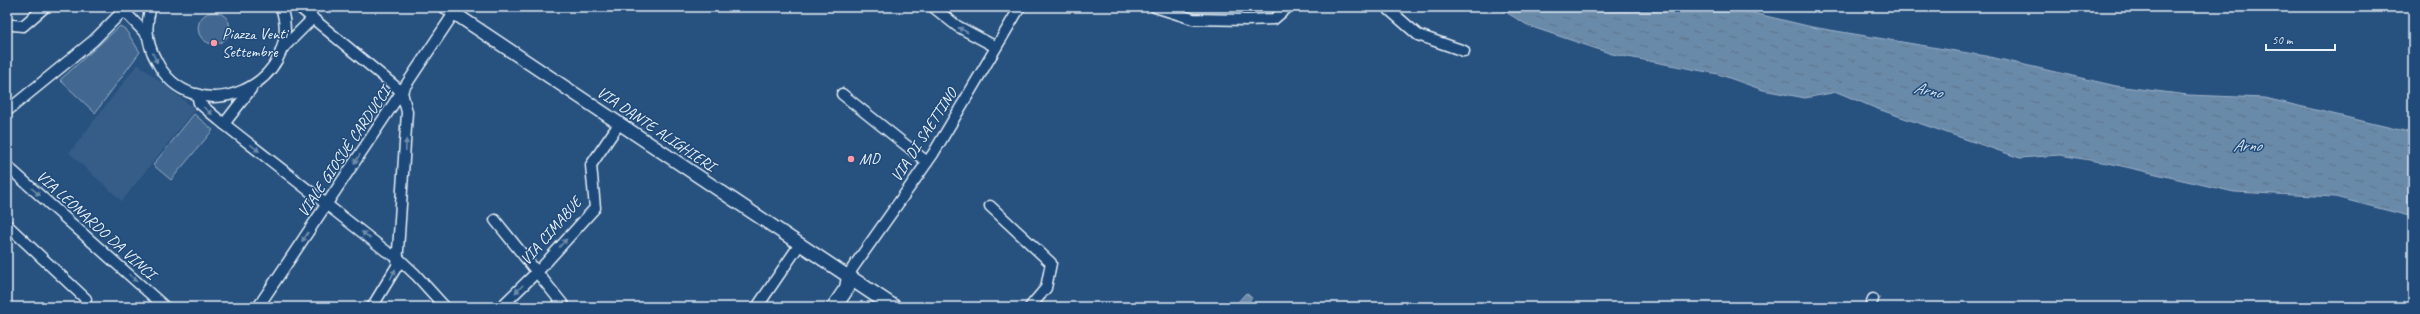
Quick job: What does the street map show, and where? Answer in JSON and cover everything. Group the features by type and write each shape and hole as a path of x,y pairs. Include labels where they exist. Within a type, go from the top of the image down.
{"main road":[{"path":"834,307 847,288 849,277 894,307"}],"street":[{"path":"9,25 23,26 45,7"},
{"path":"151,7 148,36 153,55 164,72 179,86 197,94 228,96 253,86"},
{"path":"281,7 284,28 281,50"},
{"path":"299,7 402,92 407,112 398,258 392,276 372,307"},
{"path":"933,7 957,26 996,47"},
{"name":"VIA DI SAETTINO","path":"849,277 852,269 927,162 1020,7"},
{"path":"1155,7 1193,19 1247,20 1274,19 1288,7"},
{"path":"1386,7 1418,35 1464,51"},
{"path":"7,111 93,41 125,8 148,36"},
{"name":"VIALE GIOSUÈ CARDUCCI","path":"258,307 402,92 450,10"},
{"name":"VIA DANTE ALIGHIERI","path":"450,10 849,277"},
{"path":"224,124 253,86 271,70 281,50 313,18"},
{"path":"197,94 199,103 224,124 386,251 398,258 445,307"},
{"path":"842,94 927,162"},
{"name":"VIA CIMABUE","path":"501,307 537,272 595,208 591,164 619,124"},
{"name":"VIA LEONARDO DA VINCI","path":"7,166 165,307"},
{"path":"990,206 1051,263 1046,288 1030,307"},
{"path":"495,220 566,307"},
{"path":"7,225 86,298"},
{"path":"757,307 800,244"}],"shaded area":[{"path":"214,12 220,13 227,19 230,28 229,34 223,41 214,44 208,43 201,37 198,28 199,22 205,15"},
{"path":"120,26 125,29 140,52 95,113 60,80"},
{"path":"138,64 195,109 122,201 69,153"},
{"path":"194,114 213,130 171,180 153,165"}],"water":[{"name":"Arno","path":"1497,7 1728,7 1812,27 1986,56 2116,86 2188,95 2265,98 2413,133 2413,217 2335,197 2234,192 2113,164 2060,155 2020,158 1875,108 1837,92 1805,98 1763,90 1718,74 1612,54 1529,26"},
{"path":"1246,293 1252,298 1244,307 1240,307 1236,304"}],"place":[{"name":"Piazza Venti Settembre","path":"214,43"},
{"name":"MD","path":"851,159"}]}
